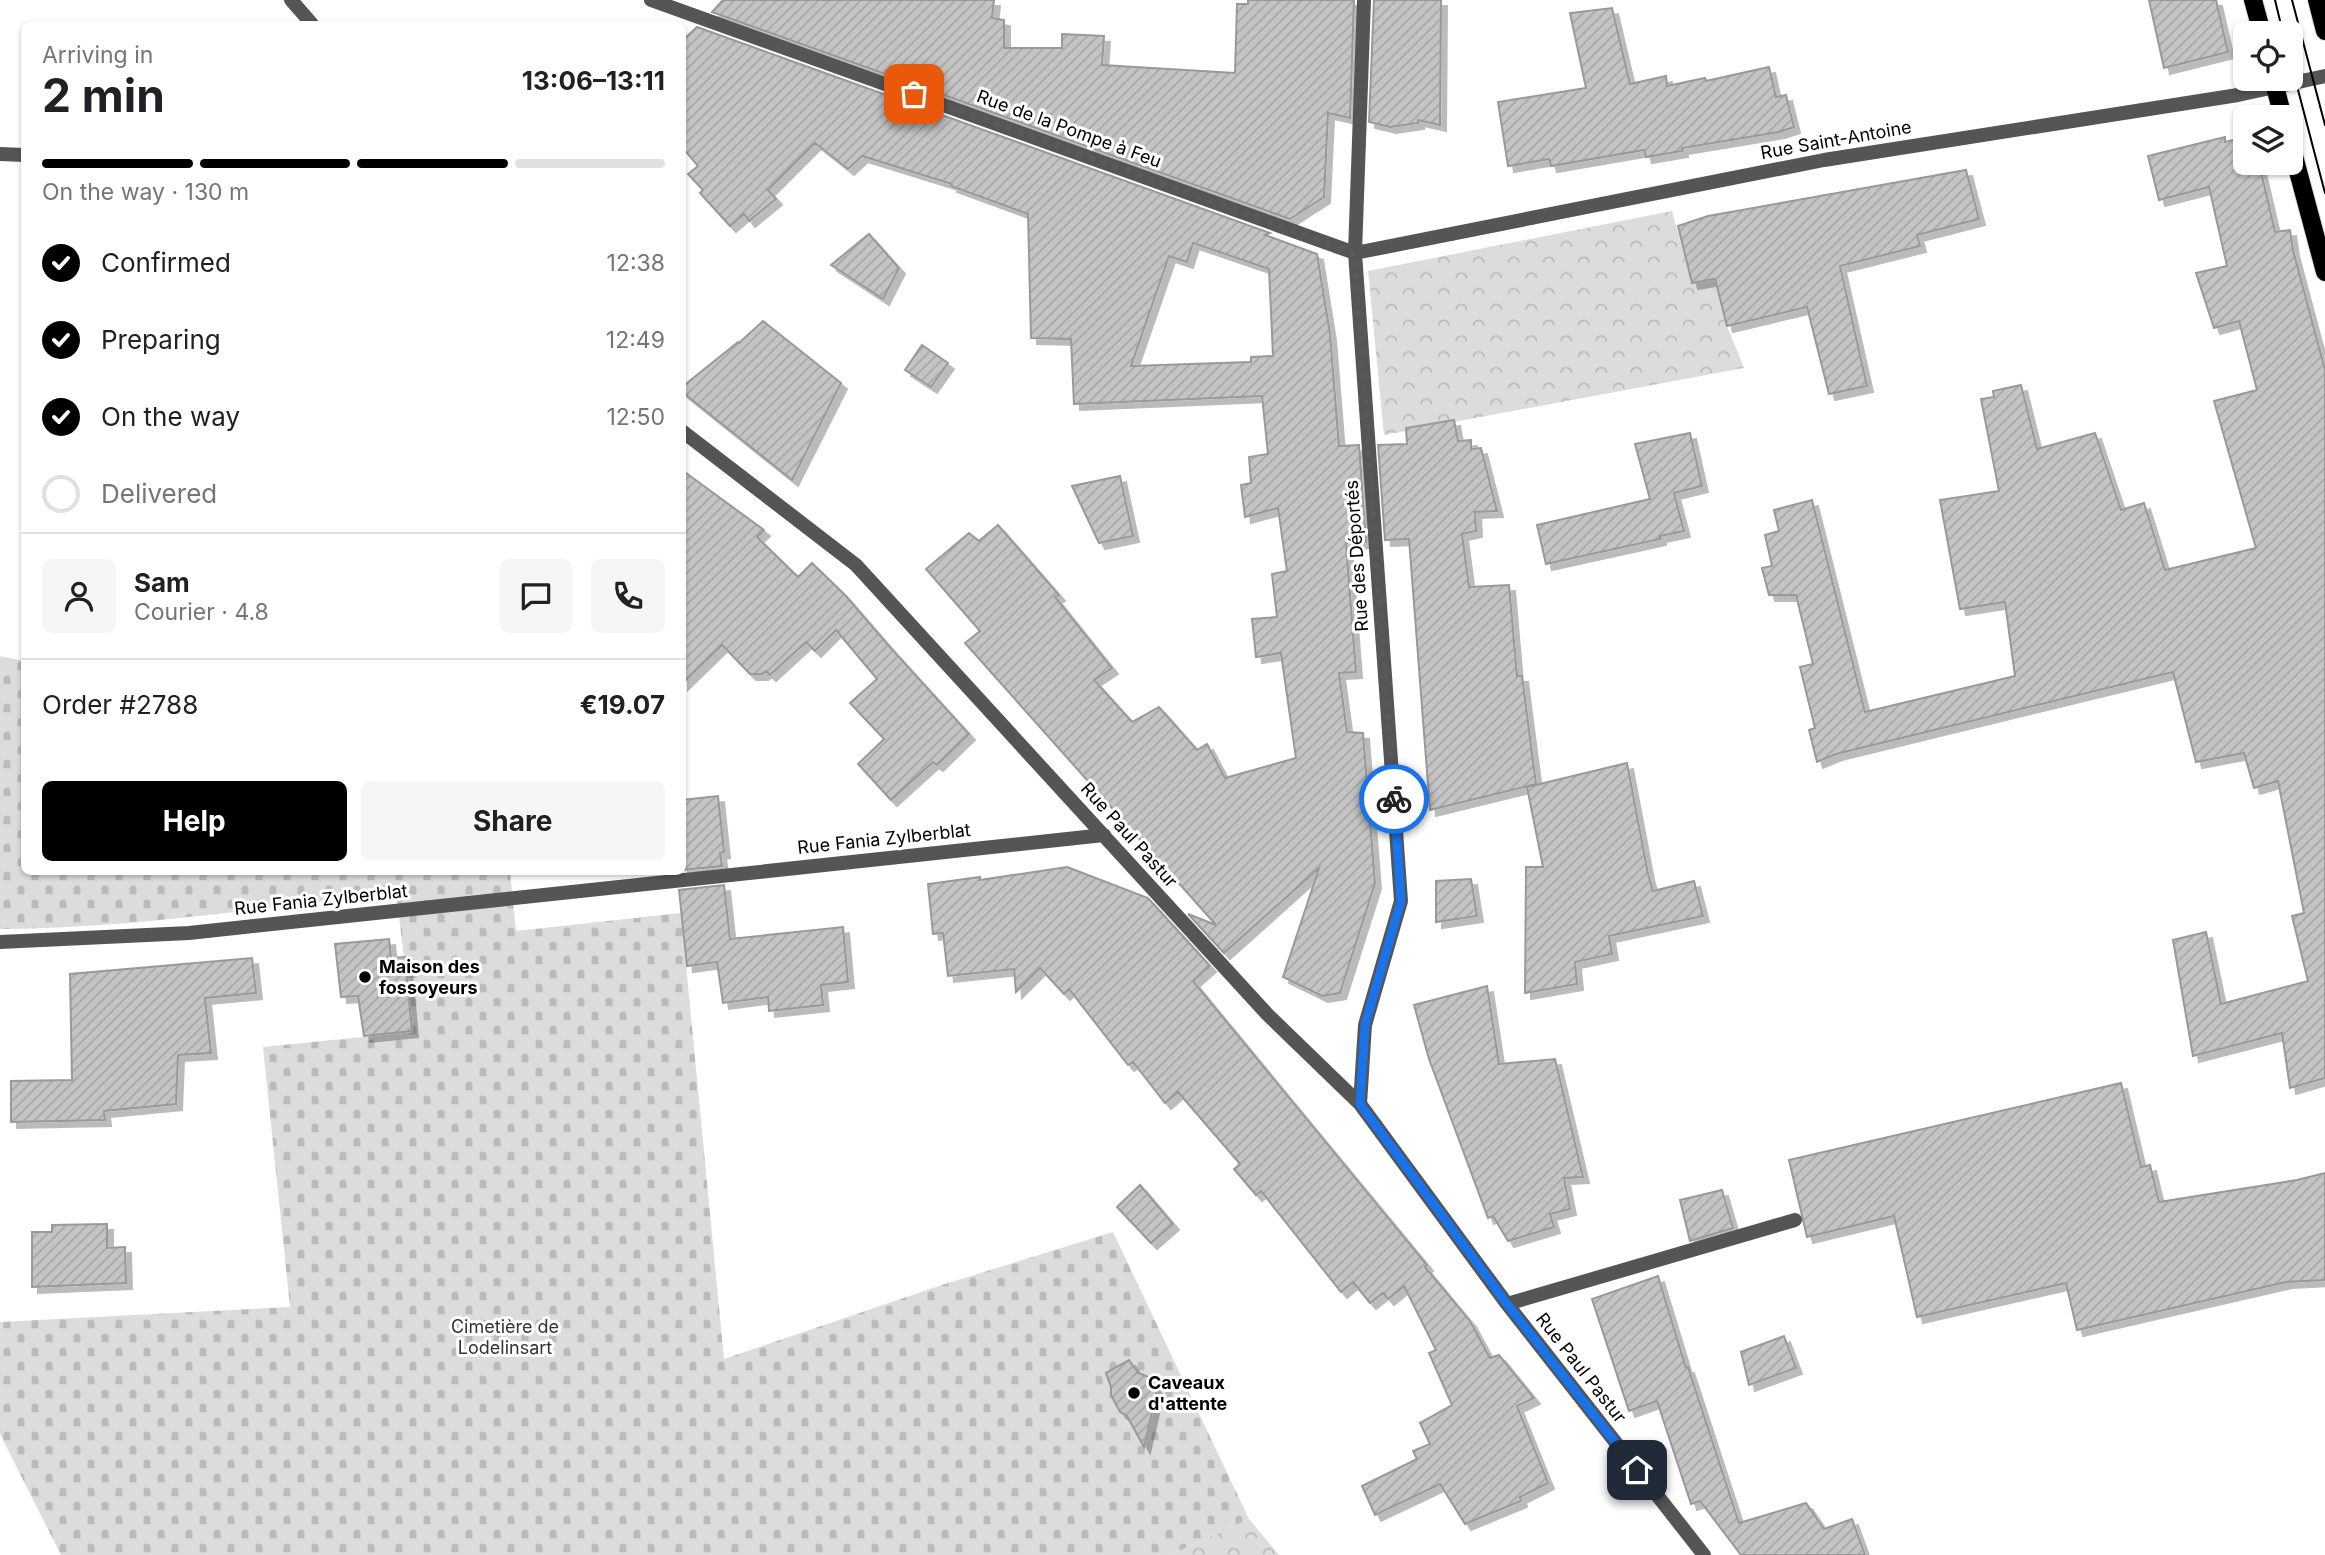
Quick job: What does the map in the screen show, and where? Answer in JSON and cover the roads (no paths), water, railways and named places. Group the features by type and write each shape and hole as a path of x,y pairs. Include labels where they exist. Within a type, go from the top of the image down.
{"main road":[{"path":"2253,0 2259,21"},
{"path":"2317,0 2325,31"},
{"path":"2299,175 2325,272"}],"street":[{"path":"291,0 309,21"},
{"name":"Rue de la Pompe à Feu","path":"651,0 1354,253"},
{"name":"Rue des Déportés","path":"1360,1104 1365,1025 1401,901 1354,253 1364,0"},
{"name":"Rue Saint-Antoine","path":"2303,79 2325,76"},
{"name":"Rue Saint-Antoine","path":"1354,253 1824,160 2233,91"},
{"path":"0,154 21,155"},
{"name":"Rue Paul Pastur","path":"686,434 856,565 1267,1014 1360,1104 1507,1304 1704,1555"},
{"name":"Rue Fania Zylberblat","path":"0,942 189,933 1104,835"},
{"name":"Rue Paul Pastur","path":"1507,1304 1795,1220"}],"tram line":[{"path":"2275,0 2280,21"},
{"path":"2292,0 2325,125"},
{"path":"2298,91 2325,193"}],"place":[{"name":"Maison des fossoyeurs","path":"365,977"},
{"name":"Caveaux d'attente","path":"1134,1393"}],"park label":[{"name":"Cimetière de Lodelinsart","path":"505,1337"}]}
